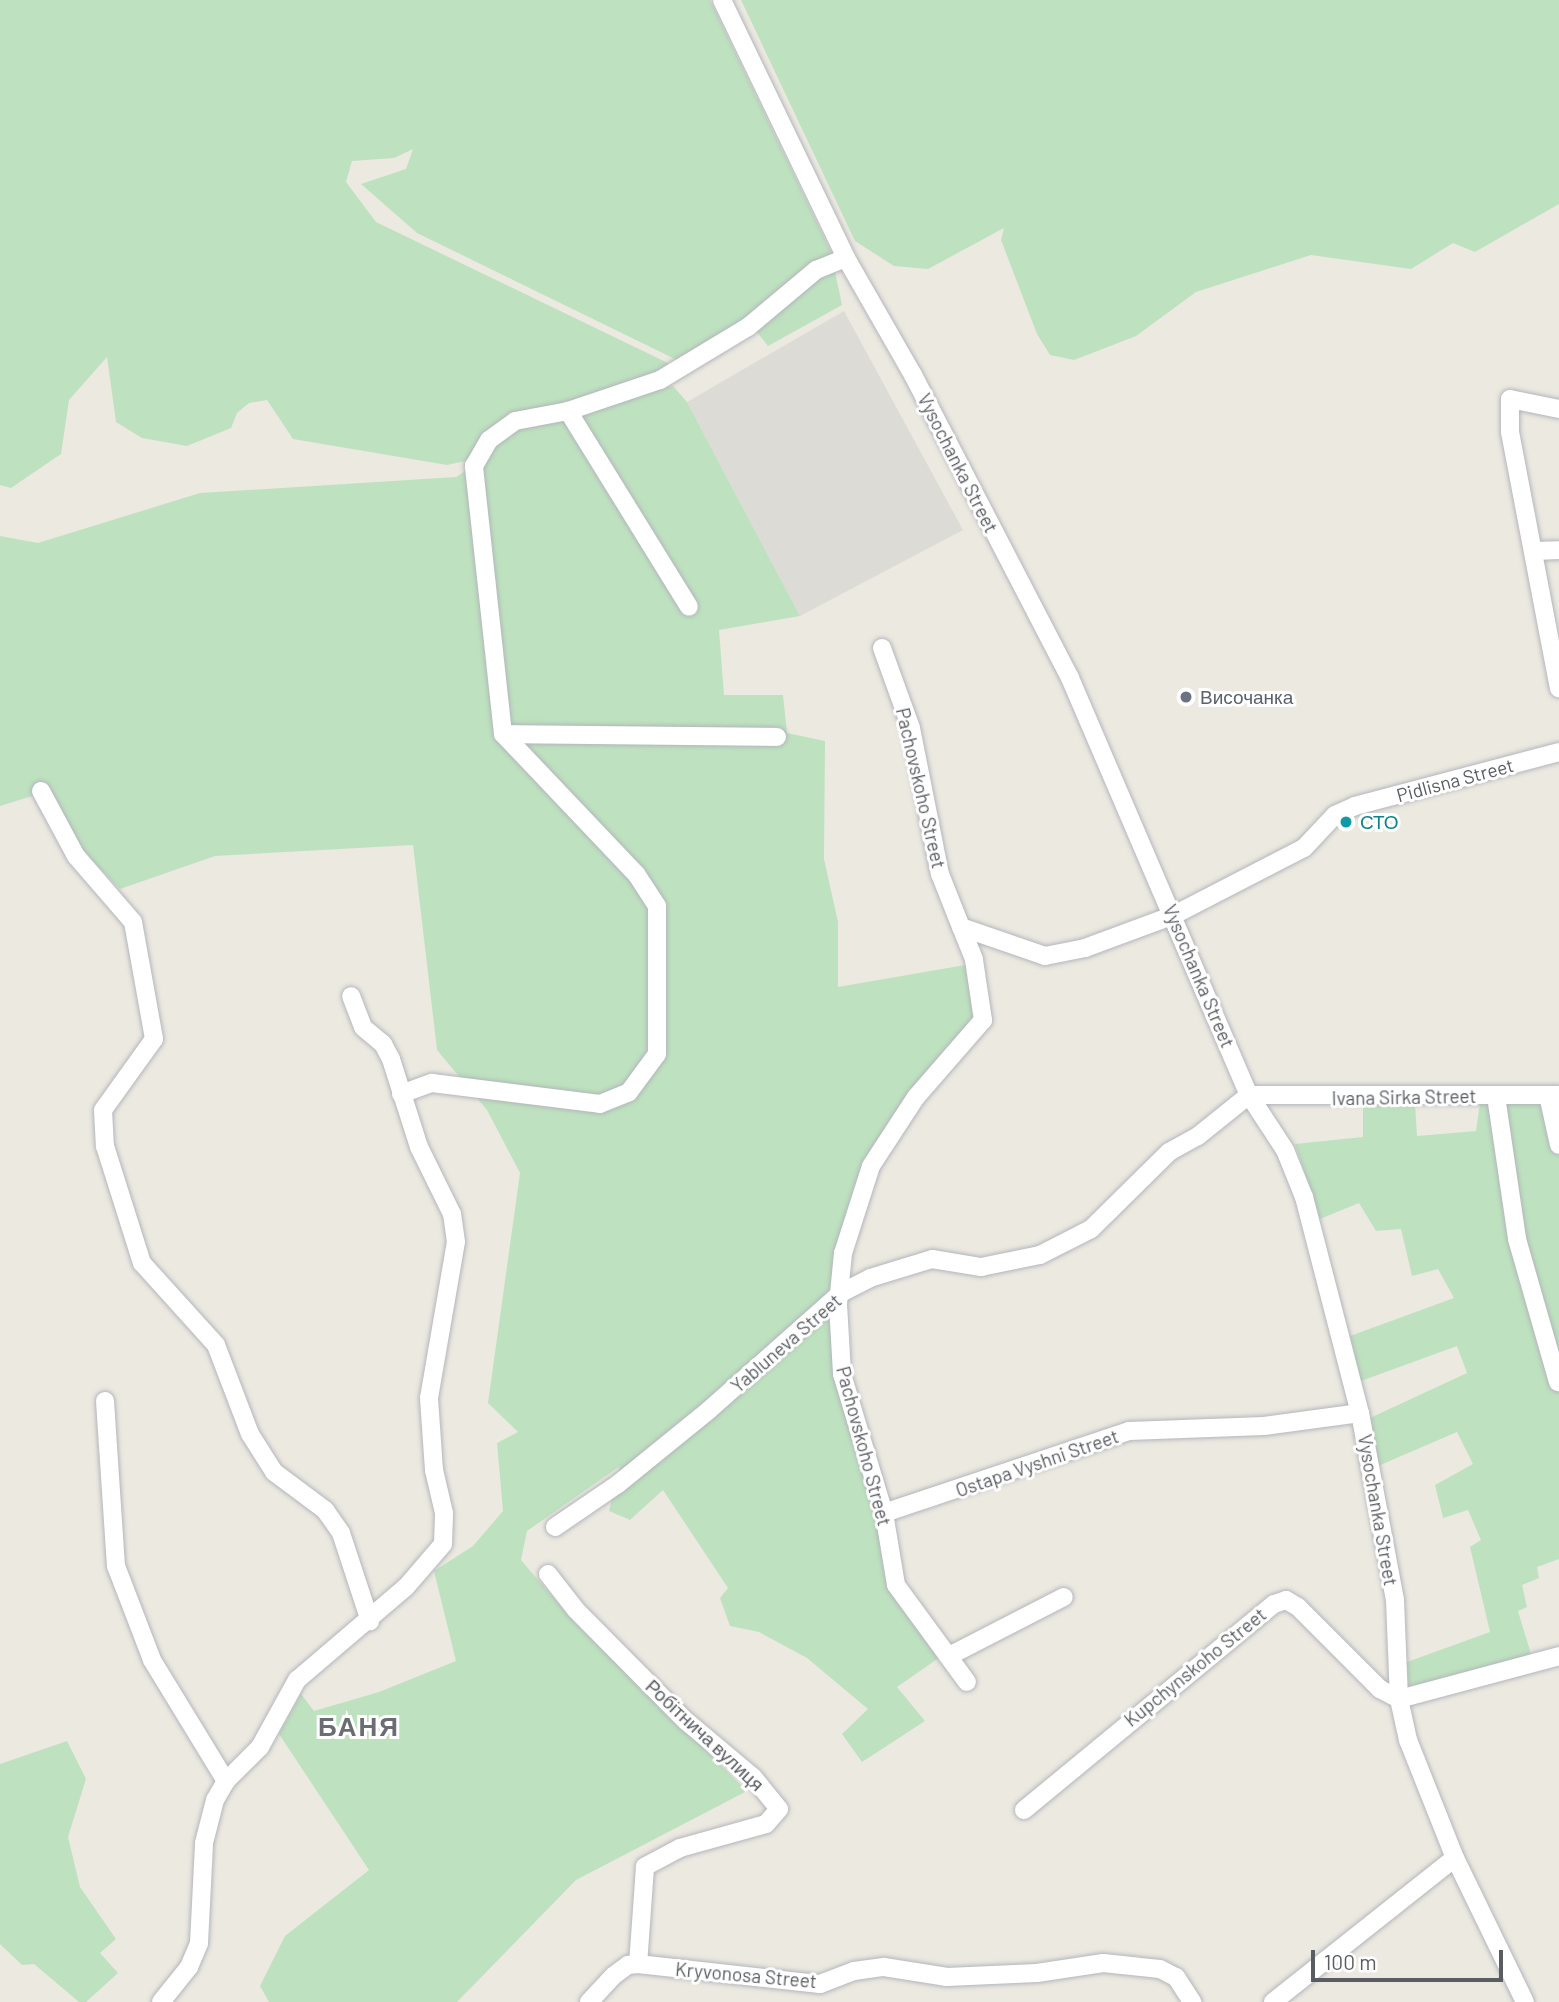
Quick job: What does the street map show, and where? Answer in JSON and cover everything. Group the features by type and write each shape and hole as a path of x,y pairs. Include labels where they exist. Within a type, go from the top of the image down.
{"street":[{"name":"Vysochanka Street","path":"722,0 846,258 913,375 1070,678 1174,915 1249,1096 1285,1150 1304,1197 1360,1413 1395,1600 1399,1699 1422,1783 1519,1999"},
{"path":"401,1094 432,1083 600,1104 629,1092 657,1054 657,906 636,873 503,734 474,466 489,440 515,421 568,411 660,380 747,327 816,270 846,258"},
{"path":"1559,409 1510,399 1510,432 1559,688"},
{"path":"568,411 689,607"},
{"path":"1534,551 1559,550"},
{"name":"Pachovskoho Street","path":"882,648 911,728 940,874 974,960 983,1020 916,1097 871,1166 843,1253 842,1374 884,1513 896,1585 967,1682"},
{"path":"503,734 777,737"},
{"name":"Pidlisna Street","path":"1174,915 1304,848 1335,816 1354,806 1559,752"},
{"path":"41,791 75,856 133,922 154,1039 103,1110 105,1146 142,1263 215,1345 250,1434 274,1472 325,1510 341,1534 370,1621"},
{"path":"961,927 1045,956 1085,948 1174,915"},
{"path":"161,2002 189,1967 199,1943 204,1843 215,1800 226,1781 260,1747 297,1680 370,1621 443,1544 444,1513 434,1470 429,1398 456,1242 452,1214 419,1147 391,1059 383,1044 363,1027 351,996"},
{"path":"1553,1095 1559,1145"},
{"name":"Ivana Sirka Street","path":"1249,1096 1553,1095"},
{"name":"Yabluneva Street","path":"555,1527 668,1443 841,1293 870,1278 932,1259 981,1267 1040,1255 1091,1228 1169,1152 1198,1136 1249,1096"},
{"path":"1496,1096 1517,1239 1558,1382"},
{"path":"105,1401 116,1566 152,1660 226,1781"},
{"name":"Ostapa Vyshni Street","path":"884,1513 1129,1431 1264,1426 1360,1413"},
{"name":"Робітнича вулиця","path":"548,1574 576,1610 686,1721 753,1777 779,1809 766,1824 680,1848 645,1867 638,1964"},
{"path":"949,1656 1063,1597"},
{"name":"Kupchynskoho Street","path":"1024,1811 1274,1604 1286,1600 1298,1607 1380,1689 1399,1699"},
{"path":"1399,1699 1559,1656"},
{"path":"1273,2002 1455,1858"},
{"path":"589,2002 613,1976 628,1965 638,1964"},
{"name":"Kryvonosa Street","path":"638,1964 820,1984 854,1971 884,1967 947,1977 1134,1964 1176,1977 1192,2002"}],"shaded area":[{"path":"844,311 963,530 800,616 687,402"}],"green space":[{"path":"0,0 710,0 831,252 842,305 768,346 757,332 677,360 417,233 361,184 406,169 413,149 394,158 352,161 346,182 376,222 670,364 640,383 575,406 673,386 687,402 800,616 719,630 724,695 783,695 787,733 825,741 824,859 838,922 838,987 971,964 977,1015 868,1163 834,1285 892,1589 943,1655 897,1687 925,1721 862,1762 842,1734 868,1709 807,1658 759,1632 730,1626 720,1598 728,1588 663,1490 630,1520 609,1511 620,1466 527,1531 521,1560 574,1622 747,1791 576,1880 457,2002 269,2002 260,1986 285,1936 369,1870 279,1734 301,1694 314,1711 379,1692 456,1661 434,1571 473,1546 503,1511 497,1443 518,1432 488,1403 520,1173 487,1110 437,1050 413,845 215,856 120,889 82,850 45,792 0,806 0,536 38,543 200,493 456,477 489,456 447,465 293,439 267,400 249,403 237,413 231,428 187,446 142,438 116,422 107,357 69,400 61,454 11,488 0,485"},
{"path":"741,0 1559,0 1559,204 1475,252 1453,243 1411,269 1311,255 1196,292 1136,336 1074,360 1050,355 1037,334 1001,240 1004,228 928,269 894,266 855,241"},
{"path":"1545,1102 1559,1151 1559,1559 1537,1567 1539,1578 1522,1585 1527,1607 1518,1611 1531,1654 1409,1691 1407,1662 1490,1632 1470,1547 1481,1540 1468,1510 1443,1518 1435,1485 1473,1464 1457,1432 1378,1466 1370,1418 1467,1373 1457,1346 1361,1381 1350,1336 1454,1298 1438,1269 1412,1276 1401,1229 1376,1231 1359,1203 1320,1219 1295,1144 1363,1137 1363,1105 1415,1103 1417,1136 1476,1131 1480,1103"},
{"path":"67,1741 86,1779 68,1837 80,1887 116,1939 100,1953 118,1973 86,2002 79,2002 34,1964 22,1965 0,1944 0,1764"}],"place":[{"name":"Височанка","path":"1186,697"},
{"name":"СТО","path":"1346,822"}],"district":[{"name":"БАНЯ","path":"359,1726"}]}
